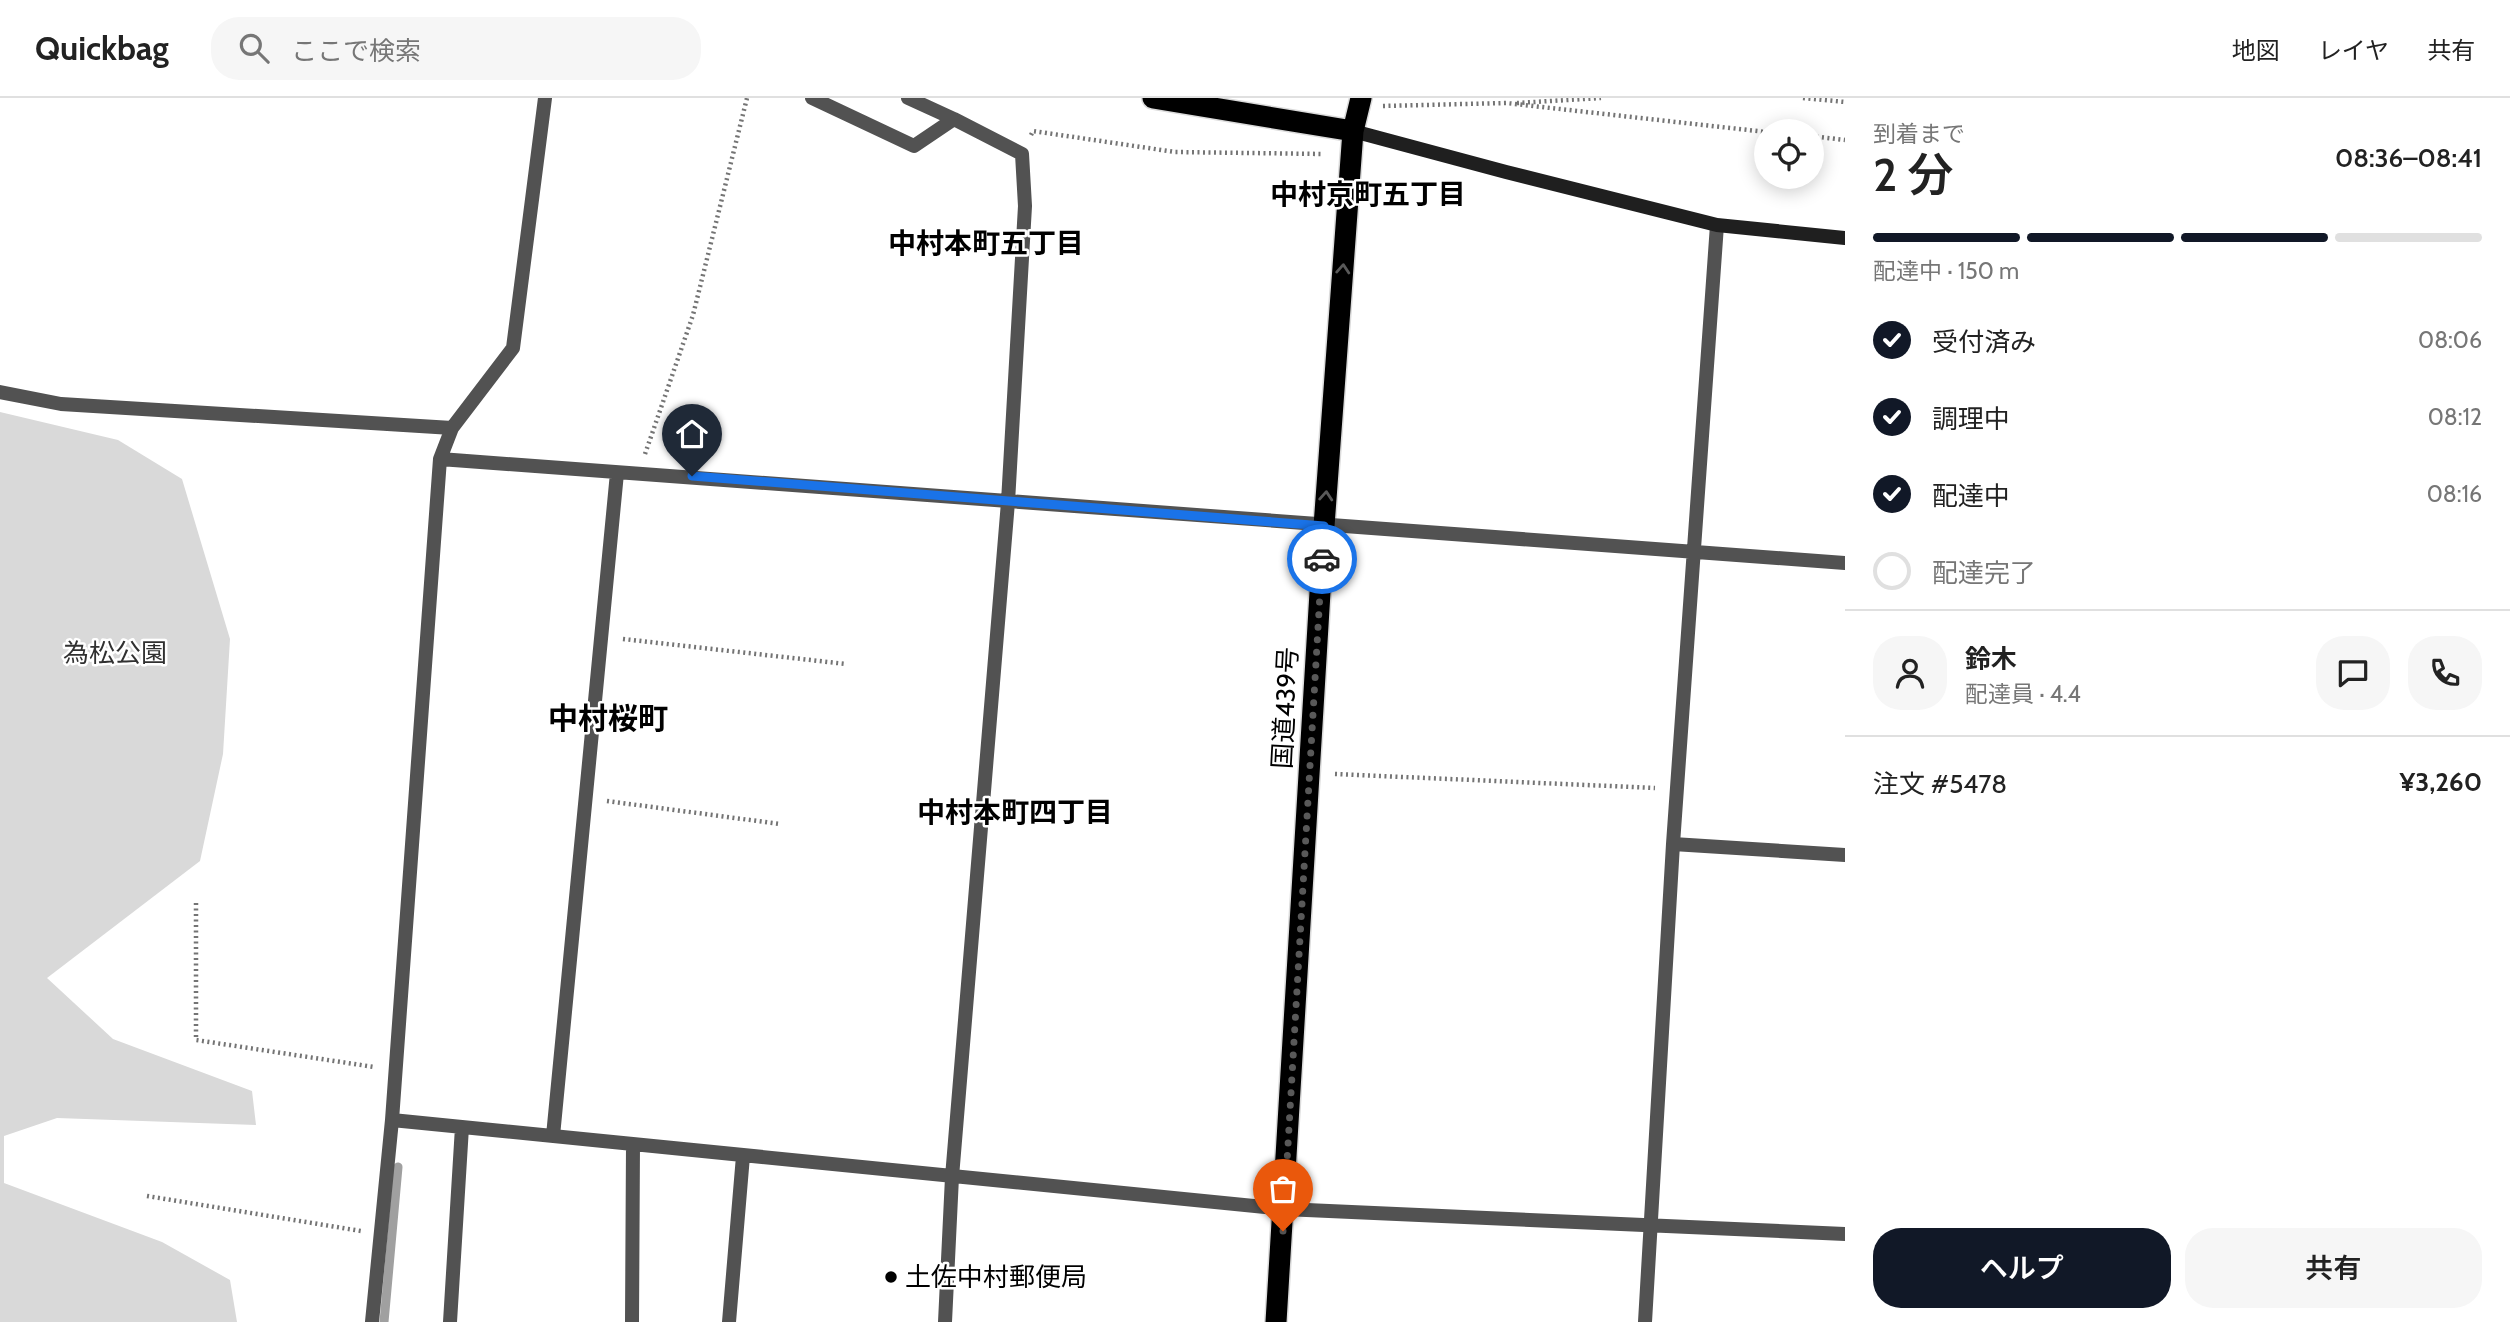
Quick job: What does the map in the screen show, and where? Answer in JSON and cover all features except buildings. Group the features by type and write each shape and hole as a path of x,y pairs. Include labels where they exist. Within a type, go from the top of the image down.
{"highway":[{"path":"1153,98 1353,131"},
{"name":"国道439号","path":"1276,1322 1324,526 1353,131 1361,102"}],"street":[{"path":"372,1322 396,1070 440,459 452,428 513,348 545,98"},
{"path":"812,98 914,146 954,119"},
{"path":"908,98 1022,154 1025,206 1008,502 952,1177 945,1322"},
{"path":"1353,131 1717,225 1845,238"},
{"path":"1645,1322 1672,844 1717,225"},
{"path":"0,392 61,404 452,428"},
{"path":"440,459 1845,563"},
{"path":"553,1136 617,473"},
{"path":"1672,844 1845,855"},
{"path":"392,1119 1284,1209 1845,1234"},
{"path":"450,1322 462,1127"},
{"path":"632,1322 633,1144"},
{"path":"729,1322 743,1156"}],"path":[{"path":"639,472 693,315 747,98"},
{"path":"1361,102 1506,103 1601,98"},
{"path":"1803,98 1845,102"},
{"path":"1506,103 1754,131"},
{"path":"1022,154 1033,131 1175,152 1323,154"},
{"path":"1824,138 1845,140"},
{"path":"601,636 846,664"},
{"path":"1309,773 1676,789"},
{"path":"586,798 780,824"},
{"path":"196,902 196,1040 396,1070"},
{"path":"147,1196 381,1234"}],"green space":[{"name":"為松公園","path":"0,412 118,440 182,479 230,639 223,754 200,861 47,978 113,1039 252,1091 256,1125 57,1118 4,1136 4,1183 162,1242 230,1280 237,1322 0,1322"}],"waterway":[{"path":"384,1322 398,1167"}],"way so far":[{"path":"1283,1231 1322,559"}],"place":[{"name":"土佐中村郵便局","path":"891,1277"}],"district":[{"name":"中村京町五丁目","path":"1368,194"},
{"name":"中村本町五丁目","path":"986,243"},
{"name":"中村桜町","path":"608,719"},
{"name":"中村本町四丁目","path":"1015,812"}],"route":[{"path":"692,476 1324,526 1322,559"}]}
